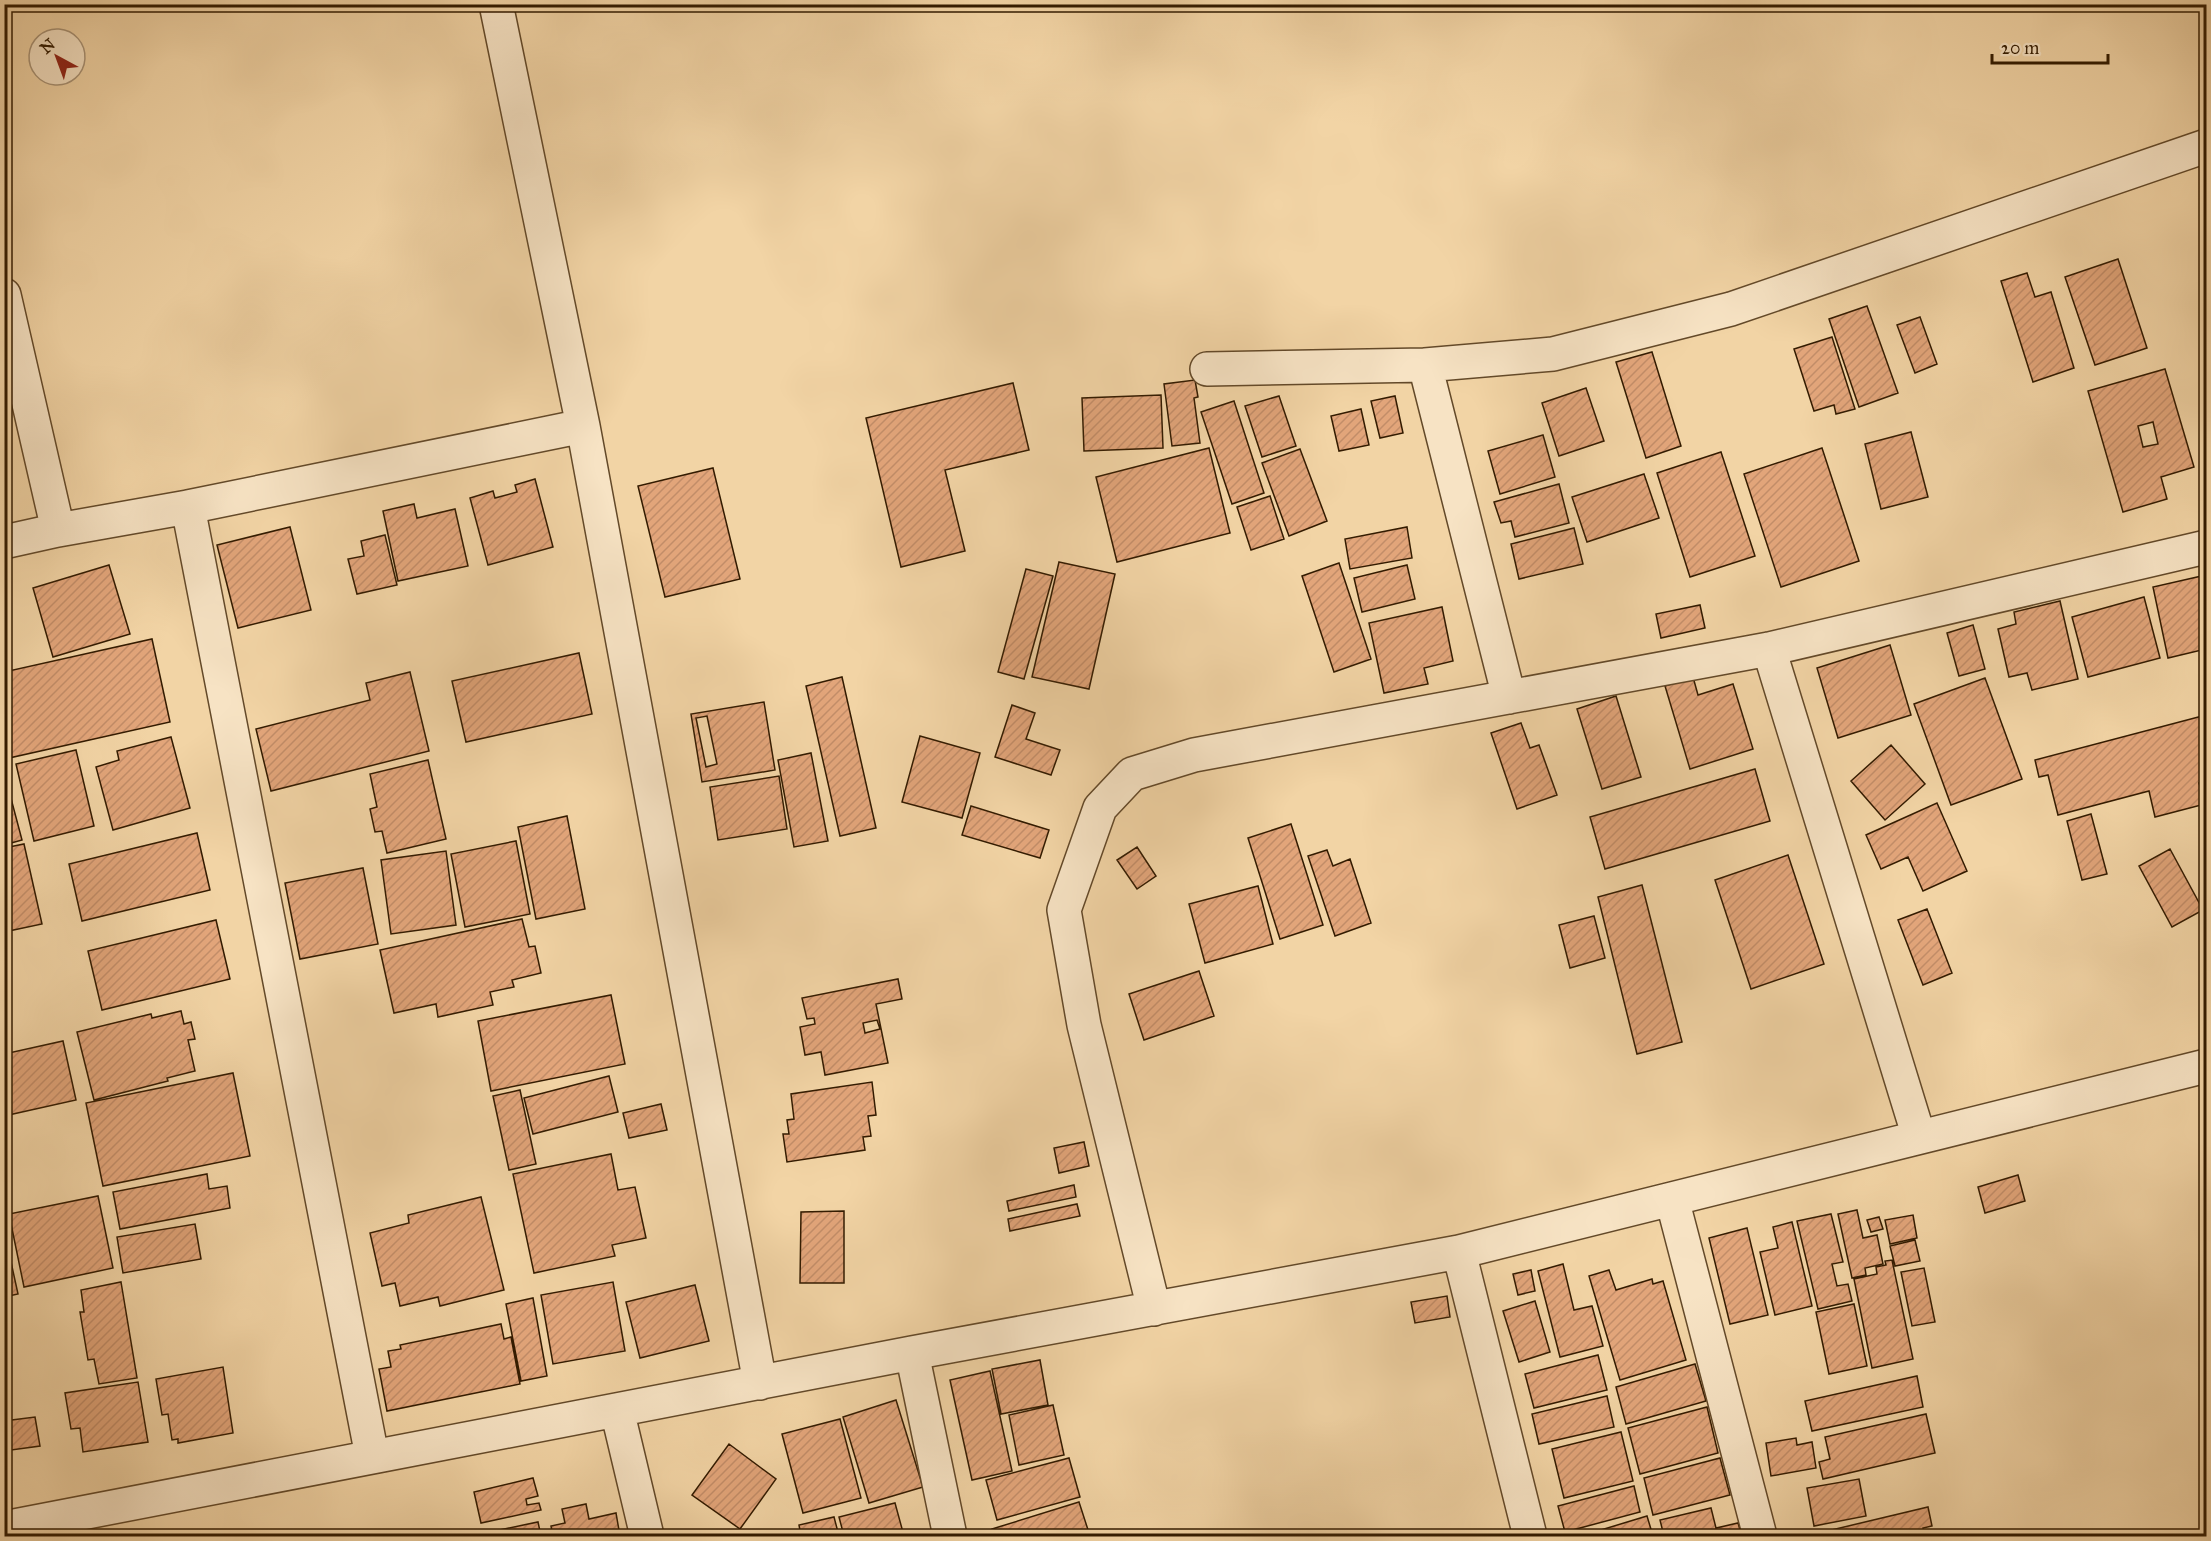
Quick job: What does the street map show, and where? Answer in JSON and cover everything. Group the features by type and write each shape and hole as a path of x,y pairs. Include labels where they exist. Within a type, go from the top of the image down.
{"street":[{"path":"496,4 584,426 760,1383"},
{"path":"1207,369 1425,365 1553,354 1731,309 2206,146"},
{"path":"4,295 58,530"},
{"path":"1425,365 1509,697"},
{"path":"4,542 584,426"},
{"path":"188,507 372,1456"},
{"path":"1154,1309 1084,1025 1064,910 1100,808 1132,774 1194,755 1769,649 2206,547"},
{"path":"1769,649 1919,1137"},
{"path":"4,1528 912,1353 1459,1252 2206,1066"},
{"path":"1672,1199 1760,1536"},
{"path":"1459,1252 1530,1536"},
{"path":"912,1353 950,1536"},
{"path":"617,1410 646,1536"}],"building":[{"path":"2118,259 2147,348 2095,365 2065,277"},
{"path":"2027,273 2035,297 2051,292 2074,368 2033,382 2001,281"},
{"path":"1867,306 1898,393 1859,407 1829,319"},
{"path":"1920,317 1937,364 1915,373 1897,325"},
{"path":"1832,337 1855,409 1836,414 1834,405 1814,411 1794,349"},
{"path":"1652,352 1681,446 1646,458 1616,362"},
{"path":"2165,369 2194,467 2161,477 2167,499 2123,512 2088,391","holes":["2153,422 2158,444 2143,447 2138,426"]},
{"path":"1195,380 1198,397 1194,398 1200,443 1172,446 1164,384"},
{"path":"1013,383 1029,450 945,470 965,551 901,567 866,418"},
{"path":"1586,388 1604,441 1559,456 1542,403"},
{"path":"1161,395 1163,448 1084,451 1082,398"},
{"path":"1279,396 1296,446 1262,457 1245,406"},
{"path":"1395,396 1403,433 1380,438 1371,401"},
{"path":"1234,401 1264,493 1232,504 1201,412"},
{"path":"1361,409 1369,445 1339,451 1331,416"},
{"path":"1911,432 1928,497 1881,509 1865,444"},
{"path":"1543,435 1555,477 1500,494 1488,451"},
{"path":"1209,448 1230,533 1117,562 1096,477"},
{"path":"1822,448 1859,561 1781,587 1744,474"},
{"path":"1300,449 1327,521 1289,536 1262,463"},
{"path":"1721,452 1755,556 1690,577 1657,473"},
{"path":"713,468 740,579 665,597 638,486"},
{"path":"1644,474 1659,518 1587,542 1572,497"},
{"path":"535,479 553,547 488,565 470,498 493,491 495,498 517,492 515,485"},
{"path":"1559,484 1569,523 1515,537 1511,521 1501,523 1494,502"},
{"path":"1270,496 1284,539 1251,550 1237,507"},
{"path":"414,504 417,518 455,509 468,566 398,581 383,511"},
{"path":"290,527 311,610 238,628 217,545"},
{"path":"1407,527 1412,558 1350,569 1345,539"},
{"path":"1574,528 1583,564 1519,579 1511,544"},
{"path":"385,535 397,585 357,594 348,559 364,556 361,541"},
{"path":"1059,562 1115,574 1089,689 1032,677"},
{"path":"1339,563 1371,659 1334,672 1302,576"},
{"path":"109,565 130,634 53,657 33,588"},
{"path":"1407,565 1415,599 1362,612 1354,578"},
{"path":"1026,569 1053,576 1024,679 998,672"},
{"path":"2206,575 2206,649 2168,658 2153,587"},
{"path":"4,592 11,614 4,616"},
{"path":"2144,597 2160,658 2088,677 2072,617"},
{"path":"2060,601 2078,679 2032,690 2027,673 2009,677 1998,629 2016,624 2014,612"},
{"path":"1700,605 1705,628 1661,638 1656,614"},
{"path":"1442,607 1453,661 1424,668 1428,684 1384,693 1369,623"},
{"path":"1973,625 1985,669 1959,676 1947,633"},
{"path":"152,639 170,722 9,758 4,736 4,672"},
{"path":"1890,645 1911,715 1838,738 1817,668"},
{"path":"579,653 592,714 466,742 452,681"},
{"path":"410,672 429,751 271,791 256,729 370,700 366,683"},
{"path":"842,677 876,828 840,836 806,686"},
{"path":"1693,677 1698,695 1733,684 1753,749 1690,769 1665,686"},
{"path":"1985,678 2022,779 1951,805 1914,704"},
{"path":"1616,696 1641,777 1602,789 1577,709"},
{"path":"764,702 775,770 702,782 691,714","holes":["707,716 717,764 706,767 696,718"]},
{"path":"1012,705 1035,713 1026,739 1060,750 1051,775 995,757"},
{"path":"2206,715 2206,781 2199,783 2205,804 2155,817 2149,791 2058,815 2048,775 2039,777 2035,760"},
{"path":"1521,723 1530,748 1539,745 1557,795 1517,809 1491,733"},
{"path":"920,736 980,753 962,818 902,802"},
{"path":"171,737 190,808 113,830 96,767 119,760 117,751"},
{"path":"1891,745 1925,784 1885,820 1851,781"},
{"path":"76,750 94,826 34,841 16,764"},
{"path":"811,753 828,841 794,847 778,760"},
{"path":"428,760 446,839 387,853 382,831 375,832 370,809 377,807 370,774"},
{"path":"1755,769 1770,821 1605,869 1590,817"},
{"path":"4,772 22,840 4,845"},
{"path":"779,776 787,829 718,840 710,787"},
{"path":"1937,803 1967,871 1923,891 1908,857 1881,869 1866,835"},
{"path":"971,806 1049,830 1040,858 962,835"},
{"path":"2091,814 2107,874 2082,880 2067,821"},
{"path":"567,816 585,909 536,919 518,827"},
{"path":"1291,824 1323,925 1280,939 1248,838"},
{"path":"197,833 210,890 82,921 69,864"},
{"path":"516,841 530,914 465,927 451,854"},
{"path":"24,844 42,924 4,932 4,848"},
{"path":"1137,847 1156,876 1137,889 1117,860"},
{"path":"2170,849 2203,910 2172,927 2139,866"},
{"path":"1327,850 1333,866 1350,859 1371,923 1335,936 1308,856"},
{"path":"446,851 456,925 391,934 381,860"},
{"path":"1788,855 1824,964 1751,989 1715,880"},
{"path":"363,868 378,944 300,959 285,883"},
{"path":"1642,885 1682,1042 1637,1054 1598,897"},
{"path":"1258,886 1273,944 1205,963 1189,904"},
{"path":"1927,909 1952,973 1923,985 1898,920"},
{"path":"1594,916 1605,958 1570,968 1559,925"},
{"path":"522,919 529,947 535,946 541,973 512,980 514,987 490,992 493,1005 438,1017 436,1004 394,1013 380,950"},
{"path":"216,920 230,979 102,1010 88,951"},
{"path":"1199,971 1214,1016 1144,1040 1129,994"},
{"path":"898,979 902,999 876,1004 888,1063 825,1075 821,1052 805,1055 800,1027 815,1024 814,1018 807,1019 802,998","holes":["877,1020 880,1029 865,1033 863,1023"]},
{"path":"611,995 625,1064 491,1091 478,1021"},
{"path":"181,1011 184,1024 191,1022 195,1039 188,1040 195,1071 167,1078 168,1081 94,1100 77,1032 151,1014 152,1018"},
{"path":"63,1041 76,1100 4,1116 4,1054"},
{"path":"233,1073 250,1156 103,1186 86,1103"},
{"path":"609,1076 618,1112 533,1134 524,1098"},
{"path":"872,1082 876,1115 868,1116 871,1136 863,1137 865,1150 787,1162 783,1134 789,1134 787,1120 794,1119 791,1094"},
{"path":"520,1090 536,1164 509,1170 493,1096"},
{"path":"661,1104 667,1130 629,1138 623,1113"},
{"path":"1084,1142 1089,1166 1059,1173 1054,1148"},
{"path":"611,1154 618,1190 635,1187 646,1238 612,1245 615,1256 534,1273 513,1174"},
{"path":"207,1174 209,1189 227,1186 230,1208 120,1229 113,1192"},
{"path":"2018,1175 2025,1201 1985,1213 1978,1187"},
{"path":"1074,1185 1076,1197 1009,1211 1007,1201"},
{"path":"98,1196 113,1268 24,1287 9,1214"},
{"path":"481,1197 504,1290 440,1306 438,1297 400,1306 395,1283 382,1286 370,1233 409,1223 408,1215"},
{"path":"1077,1204 1080,1216 1010,1231 1008,1219"},
{"path":"1857,1210 1863,1238 1877,1235 1883,1264 1865,1268 1866,1275 1852,1278 1838,1214"},
{"path":"844,1211 844,1283 800,1283 801,1212"},
{"path":"1831,1214 1843,1262 1832,1264 1837,1286 1848,1284 1852,1301 1818,1309 1797,1221"},
{"path":"1913,1215 1917,1238 1890,1244 1885,1220"},
{"path":"1879,1217 1883,1229 1871,1232 1867,1220"},
{"path":"1792,1222 1812,1306 1775,1315 1760,1252 1778,1248 1773,1227"},
{"path":"195,1224 201,1259 123,1273 117,1237"},
{"path":"1747,1228 1768,1315 1730,1324 1709,1238"},
{"path":"1915,1240 1920,1261 1895,1266 1890,1246"},
{"path":"1892,1260 1913,1359 1872,1368 1854,1279 1877,1274 1876,1267 1886,1265 1885,1261"},
{"path":"11,1262 18,1294 4,1297 4,1263"},
{"path":"1563,1264 1574,1310 1592,1306 1603,1346 1560,1357 1538,1271"},
{"path":"1924,1268 1935,1322 1912,1326 1901,1272"},
{"path":"1531,1270 1535,1291 1518,1295 1513,1274"},
{"path":"1609,1270 1616,1290 1652,1279 1653,1284 1663,1281 1686,1360 1620,1380 1589,1276"},
{"path":"121,1282 137,1378 99,1384 94,1359 88,1360 80,1312 84,1312 81,1290"},
{"path":"613,1282 625,1351 553,1364 541,1295"},
{"path":"695,1285 709,1341 640,1358 626,1302"},
{"path":"1447,1296 1450,1317 1415,1323 1411,1302"},
{"path":"533,1298 547,1376 521,1381 506,1304"},
{"path":"1535,1301 1550,1352 1519,1362 1503,1311"},
{"path":"1854,1304 1867,1366 1829,1374 1816,1312"},
{"path":"501,1324 504,1339 511,1337 520,1384 387,1411 379,1369 391,1367 388,1351 401,1349 400,1345"},
{"path":"1598,1355 1607,1390 1534,1408 1525,1374"},
{"path":"1040,1360 1048,1405 1001,1414 992,1369"},
{"path":"1695,1364 1706,1401 1626,1424 1616,1387"},
{"path":"223,1367 233,1433 178,1443 178,1439 172,1440 168,1414 162,1415 156,1379"},
{"path":"990,1371 1012,1471 972,1480 950,1380"},
{"path":"1917,1376 1923,1407 1812,1431 1805,1401"},
{"path":"138,1382 148,1442 83,1452 80,1428 71,1429 65,1393"},
{"path":"1607,1396 1614,1427 1539,1444 1532,1414"},
{"path":"896,1400 923,1487 869,1503 843,1417"},
{"path":"1053,1405 1064,1455 1019,1465 1009,1415"},
{"path":"1707,1407 1718,1453 1640,1474 1628,1428"},
{"path":"1926,1414 1935,1453 1823,1479 1819,1462 1830,1459 1825,1437"},
{"path":"35,1417 40,1446 4,1451 4,1421"},
{"path":"840,1419 861,1498 803,1513 782,1434"},
{"path":"1621,1432 1633,1481 1564,1498 1552,1449"},
{"path":"1796,1438 1797,1445 1812,1442 1816,1468 1771,1476 1766,1443"},
{"path":"729,1444 776,1479 740,1529 692,1495"},
{"path":"1069,1458 1080,1497 997,1520 986,1480"},
{"path":"1720,1458 1730,1495 1653,1515 1644,1478"},
{"path":"533,1478 538,1496 526,1499 527,1505 539,1503 541,1510 481,1523 474,1492"},
{"path":"1859,1479 1866,1516 1814,1526 1807,1488"},
{"path":"1634,1486 1640,1512 1565,1532 1558,1506"},
{"path":"1079,1502 1090,1536 994,1536 992,1529"},
{"path":"895,1503 904,1536 844,1536 839,1517"},
{"path":"586,1504 589,1519 616,1513 620,1536 553,1536 551,1526 565,1523 562,1509"},
{"path":"1928,1507 1932,1526 1923,1528 1925,1536 1824,1536 1823,1532"},
{"path":"1711,1508 1716,1528 1738,1523 1742,1536 1664,1536 1660,1520"},
{"path":"1647,1516 1653,1536 1592,1536 1591,1533"},
{"path":"834,1517 839,1536 801,1536 799,1525"},
{"path":"538,1522 541,1536 480,1536 480,1534"},
{"path":"1587,1530 1588,1536 1564,1535"},
{"path":"350,1531 351,1536 326,1536"},
{"path":"772,1531 773,1536 742,1536"}]}
